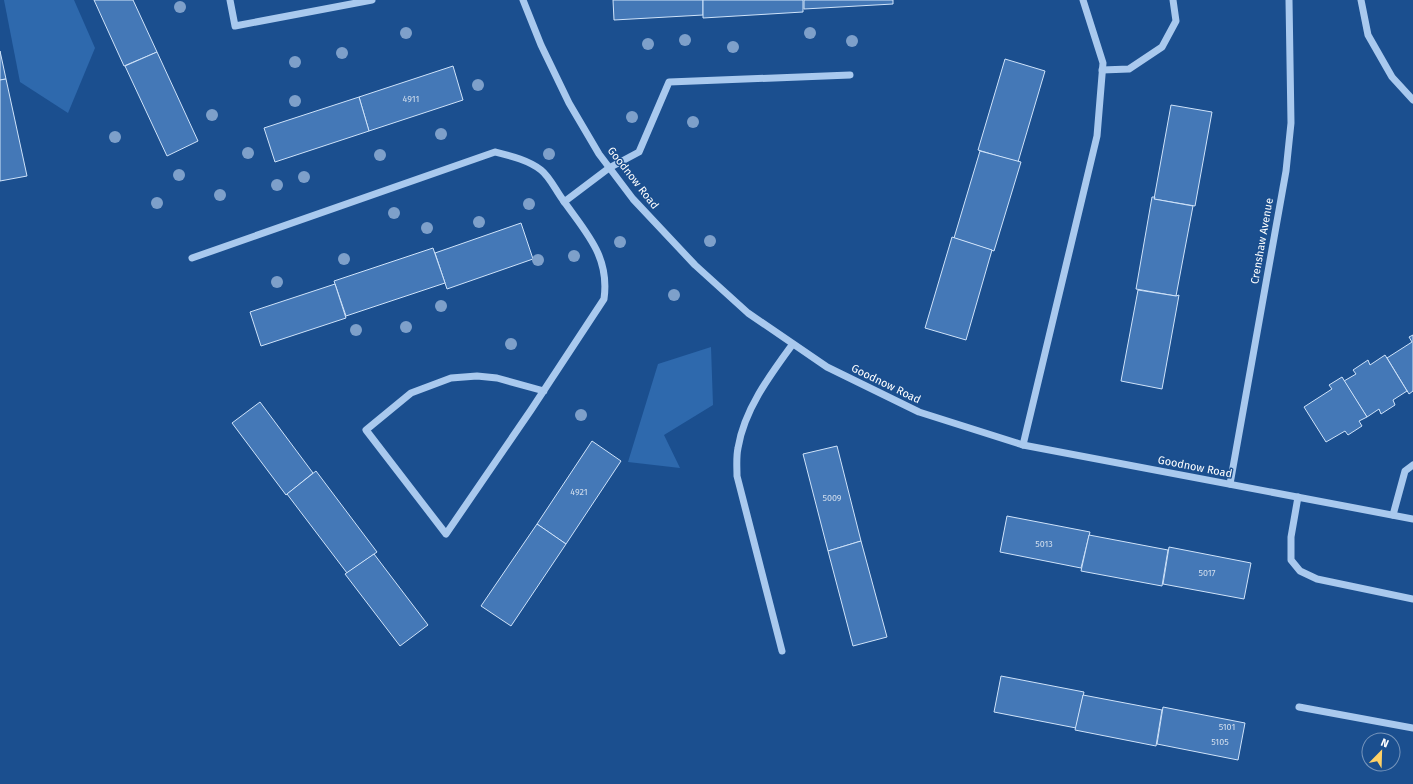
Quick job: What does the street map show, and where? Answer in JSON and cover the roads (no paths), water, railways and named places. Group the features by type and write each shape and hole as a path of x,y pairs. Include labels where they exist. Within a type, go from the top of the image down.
{"street":[{"path":"230,0 235,26 372,0"},
{"name":"Goodnow Road","path":"523,0 541,45 569,103 609,168 633,199 695,264 748,313 792,345 827,367 919,412 1023,445 1413,519"},
{"path":"1023,445 1097,136 1103,63 1082,0"},
{"path":"1102,70 1129,69 1162,47 1176,21 1173,0"},
{"name":"Crenshaw Avenue","path":"1230,484 1286,171 1291,122 1289,0"},
{"path":"1361,0 1368,34 1392,77 1413,100"},
{"path":"564,202 609,168 639,152 669,82 850,75"},
{"path":"192,258 495,152 526,162 542,171 596,247 604,270 606,286 604,299 544,391 446,534 366,430 411,393 451,378 477,376 497,378 544,391"},
{"path":"782,651 737,476 738,448 746,420 765,382 792,345"},
{"path":"1393,515 1405,471 1413,464"},
{"path":"1298,497 1290,537 1291,560 1300,571 1317,579 1413,599"},
{"path":"1299,707 1413,728"}]}
